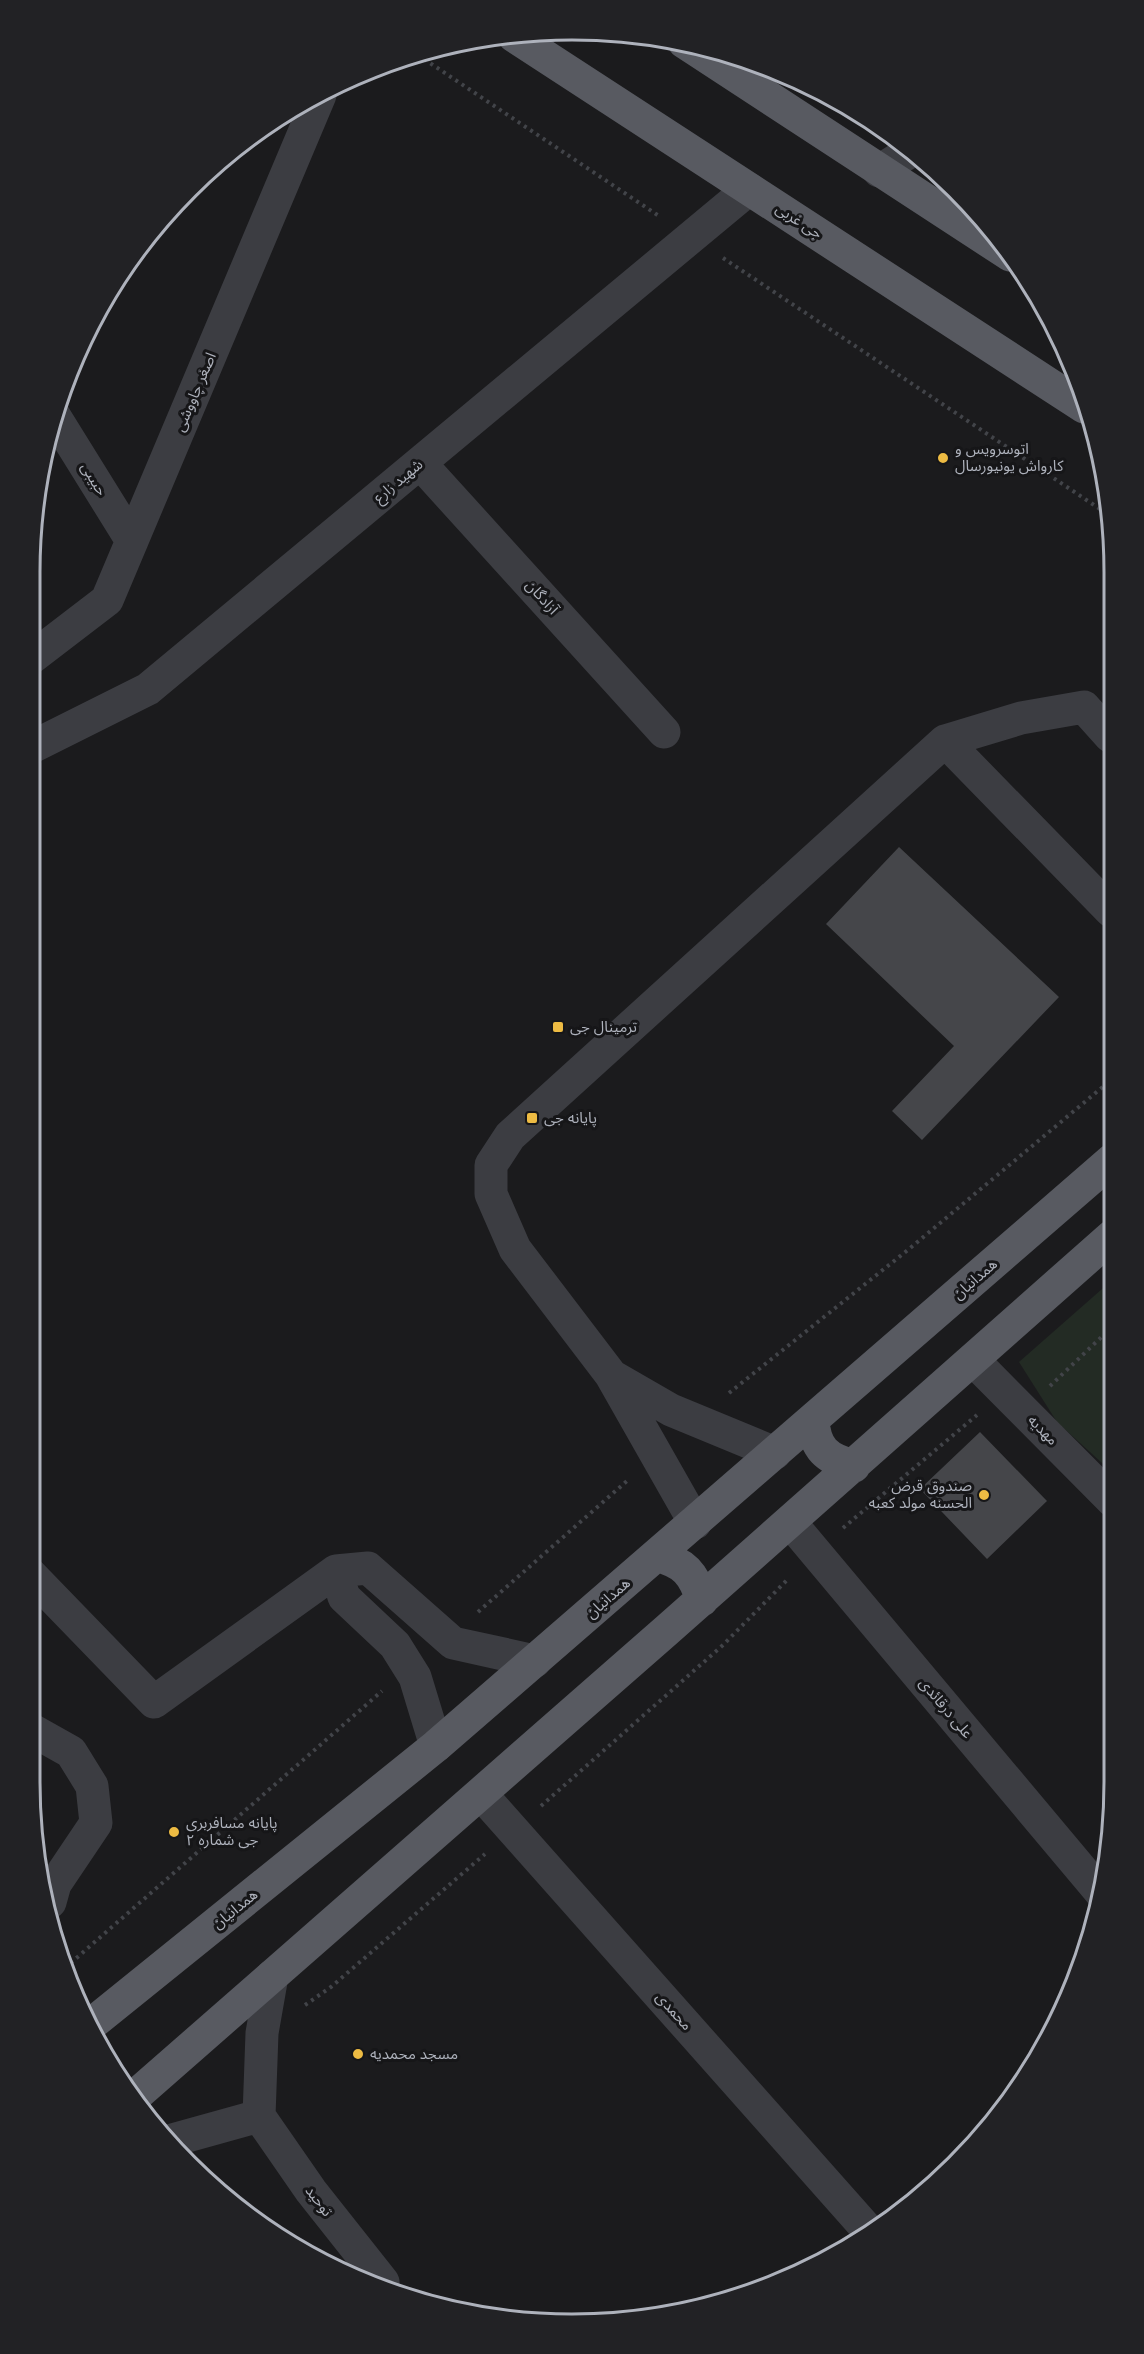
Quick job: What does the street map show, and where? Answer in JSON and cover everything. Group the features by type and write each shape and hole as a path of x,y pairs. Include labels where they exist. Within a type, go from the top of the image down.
{"main road":[{"name":"جی غربی","path":"525,43 1075,401"},
{"path":"710,59 988,241"},
{"name":"همدانیان","path":"97,2020 436,1746 1103,1168"},
{"path":"140,2092 973,1360 1103,1252"},
{"path":"813,1421 814,1439 830,1458 854,1466"},
{"path":"657,1556 675,1560 688,1571 702,1600"}],"street":[{"name":"اصغر چاووشی","path":"41,651 107,600 316,106"},
{"path":"879,171 903,156"},
{"name":"شهید زارع","path":"41,742 148,689 749,189"},
{"name":"حبیبی","path":"61,426 132,541"},
{"name":"آزادگان","path":"420,463 663,732"},
{"path":"695,1523 611,1375 515,1249 491,1194 491,1165 510,1136 945,741 1021,718 1084,707 1103,728"},
{"path":"945,741 1103,903"},
{"name":"مهدیه","path":"973,1360 1103,1491"},
{"path":"611,1375 671,1410 775,1453"},
{"name":"علی درقائدی","path":"790,1522 1093,1884"},
{"path":"41,1585 154,1702 336,1571 368,1568 453,1643 535,1661"},
{"path":"336,1571 344,1597 396,1645 415,1677 436,1746"},
{"path":"41,1735 71,1752 92,1786 96,1823 56,1884 53,1894"},
{"name":"محمدی","path":"481,1794 864,2226"},
{"path":"178,2138 259,2116 262,2033 272,1976"},
{"name":"توحید","path":"259,2116 311,2191 379,2277"}],"path":[{"path":"427,61 1100,509"},
{"path":"696,1420 909,1249 1103,1087"},
{"path":"262,2033 331,1988 723,1645 815,1551 975,1415 1024,1411 1103,1336"},
{"path":"448,1639 656,1455"},
{"path":"72,1962 362,1707 410,1669"}],"shaded area":[{"path":"1103,1288 1103,1464 1057,1422 1019,1362"}],"building":[{"path":"899,847 1059,997 922,1140 892,1111 954,1046 826,924"},
{"name":"صندوق قرض الحسنه مولد کعبه","path":"980,1432 1047,1501 987,1559 920,1489"}],"place":[{"name":"اتوسرویس و کارواش یونیورسال","path":"943,458"},
{"name":"ترمینال جی","path":"558,1027"},
{"name":"پایانه جی","path":"532,1118"},
{"name":"صندوق قرض الحسنه مولد کعبه","path":"984,1495"},
{"name":"پایانه مسافربری جی شماره ۲","path":"174,1832"},
{"name":"مسجد محمدیه","path":"358,2054"}]}
